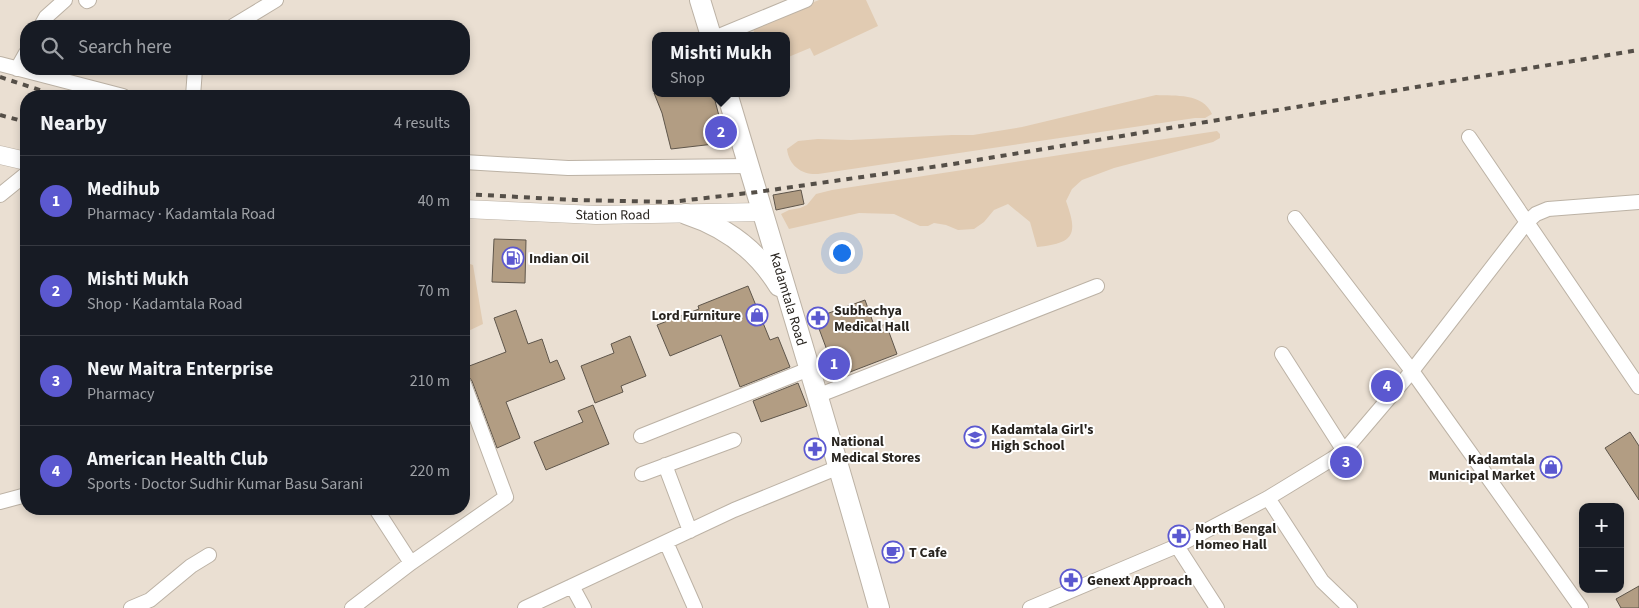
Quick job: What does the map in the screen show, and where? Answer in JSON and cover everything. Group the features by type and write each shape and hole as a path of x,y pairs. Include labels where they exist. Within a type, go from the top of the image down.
{"main road":[{"path":"700,0 710,32"},
{"name":"Kadamtala Road","path":"729,97 879,608"},
{"path":"686,214 709,223 731,235 758,258 782,290 796,327"}],"street":[{"path":"44,20 65,0"},
{"path":"243,20 276,0"},
{"path":"729,32 806,0"},
{"path":"0,64 18,69 20,65"},
{"path":"41,75 100,90"},
{"path":"194,90 195,75"},
{"path":"1469,137 1639,387"},
{"path":"0,154 20,159"},
{"path":"470,162 568,168 749,166"},
{"path":"0,195 20,179"},
{"path":"1030,608 1177,546 1268,498 1344,451 1412,371 1527,222 1536,214 1548,209 1639,202"},
{"name":"Station Road","path":"470,209 596,214 762,212"},
{"path":"1295,218 1412,371 1581,608"},
{"path":"817,396 1097,286"},
{"path":"1282,354 1344,451"},
{"path":"641,436 809,369"},
{"path":"352,608 411,563 506,496 470,400"},
{"path":"642,474 734,440"},
{"path":"665,465 690,531"},
{"path":"525,608 734,510 839,467"},
{"path":"0,502 20,497"},
{"path":"1268,498 1322,581 1350,608"},
{"path":"380,515 411,563"},
{"path":"666,542 695,608"},
{"path":"1177,546 1217,608"},
{"path":"131,608 150,600 191,566 209,556"},
{"path":"572,586 584,608"}],"shaded area":[{"path":"819,0 866,0 878,26 814,56 810,48 790,56 790,32 754,32 752,27"},
{"path":"1156,95 1195,99 1208,107 1212,114 1205,118 818,174 807,173 793,165 787,149 798,141 818,139 851,140 973,135 1022,127"},
{"path":"1217,131 1220,134 1220,138 1213,142 1114,168 1082,180 1072,189 1066,201 1072,222 1070,235 1059,243 1050,245 1037,247 1030,222 1008,204 994,210 984,222 974,229 958,230 934,223 928,226 920,226 894,214 859,213 789,229 781,214 807,205 816,194 832,190"},
{"path":"470,264 473,265 483,324 470,330"}],"building":[{"path":"656,97 714,97 724,135 714,144 671,149 662,113"},
{"path":"801,190 804,204 776,210 773,195"},
{"path":"494,239 526,240 525,283 492,282"},
{"path":"748,286 770,340 778,337 790,367 740,387 721,335 670,356 657,325 699,309 698,306"},
{"path":"865,300 875,328 886,324 897,354 837,377 815,318"},
{"path":"516,310 528,344 542,339 550,363 557,360 565,379 506,402 520,438 497,448 470,378 470,366 506,352 494,318"},
{"path":"630,336 646,376 621,386 623,392 595,403 581,366 614,353 611,344"},
{"path":"798,383 807,406 761,422 753,401"},
{"path":"593,405 609,444 546,470 534,442 583,422 578,411"},
{"path":"1630,432 1639,446 1639,500 1605,448"},
{"path":"1639,586 1639,608 1621,608 1616,599"}],"railway":[{"path":"470,194 575,200 671,202 757,192 953,164 1639,50"},
{"path":"0,77 40,90"},
{"path":"0,115 20,120"}],"place":[{"name":"Mishti Mukh","path":"721,132"},
{"name":"Indian Oil","path":"513,258"},
{"name":"Lord Furniture","path":"757,315"},
{"name":"Subhechya Medical Hall","path":"818,318"},
{"name":"Medihub","path":"834,364"},
{"name":"American Health Club","path":"1387,386"},
{"name":"Kadamtala Girl's High School","path":"975,437"},
{"name":"National Medical Stores","path":"815,449"},
{"name":"New Maitra Enterprise","path":"1346,462"},
{"name":"Kadamtala Municipal Market","path":"1551,467"},
{"name":"North Bengal Homeo Hall","path":"1179,536"},
{"name":"T Cafe","path":"893,552"},
{"name":"Genext Approach","path":"1071,580"}]}
